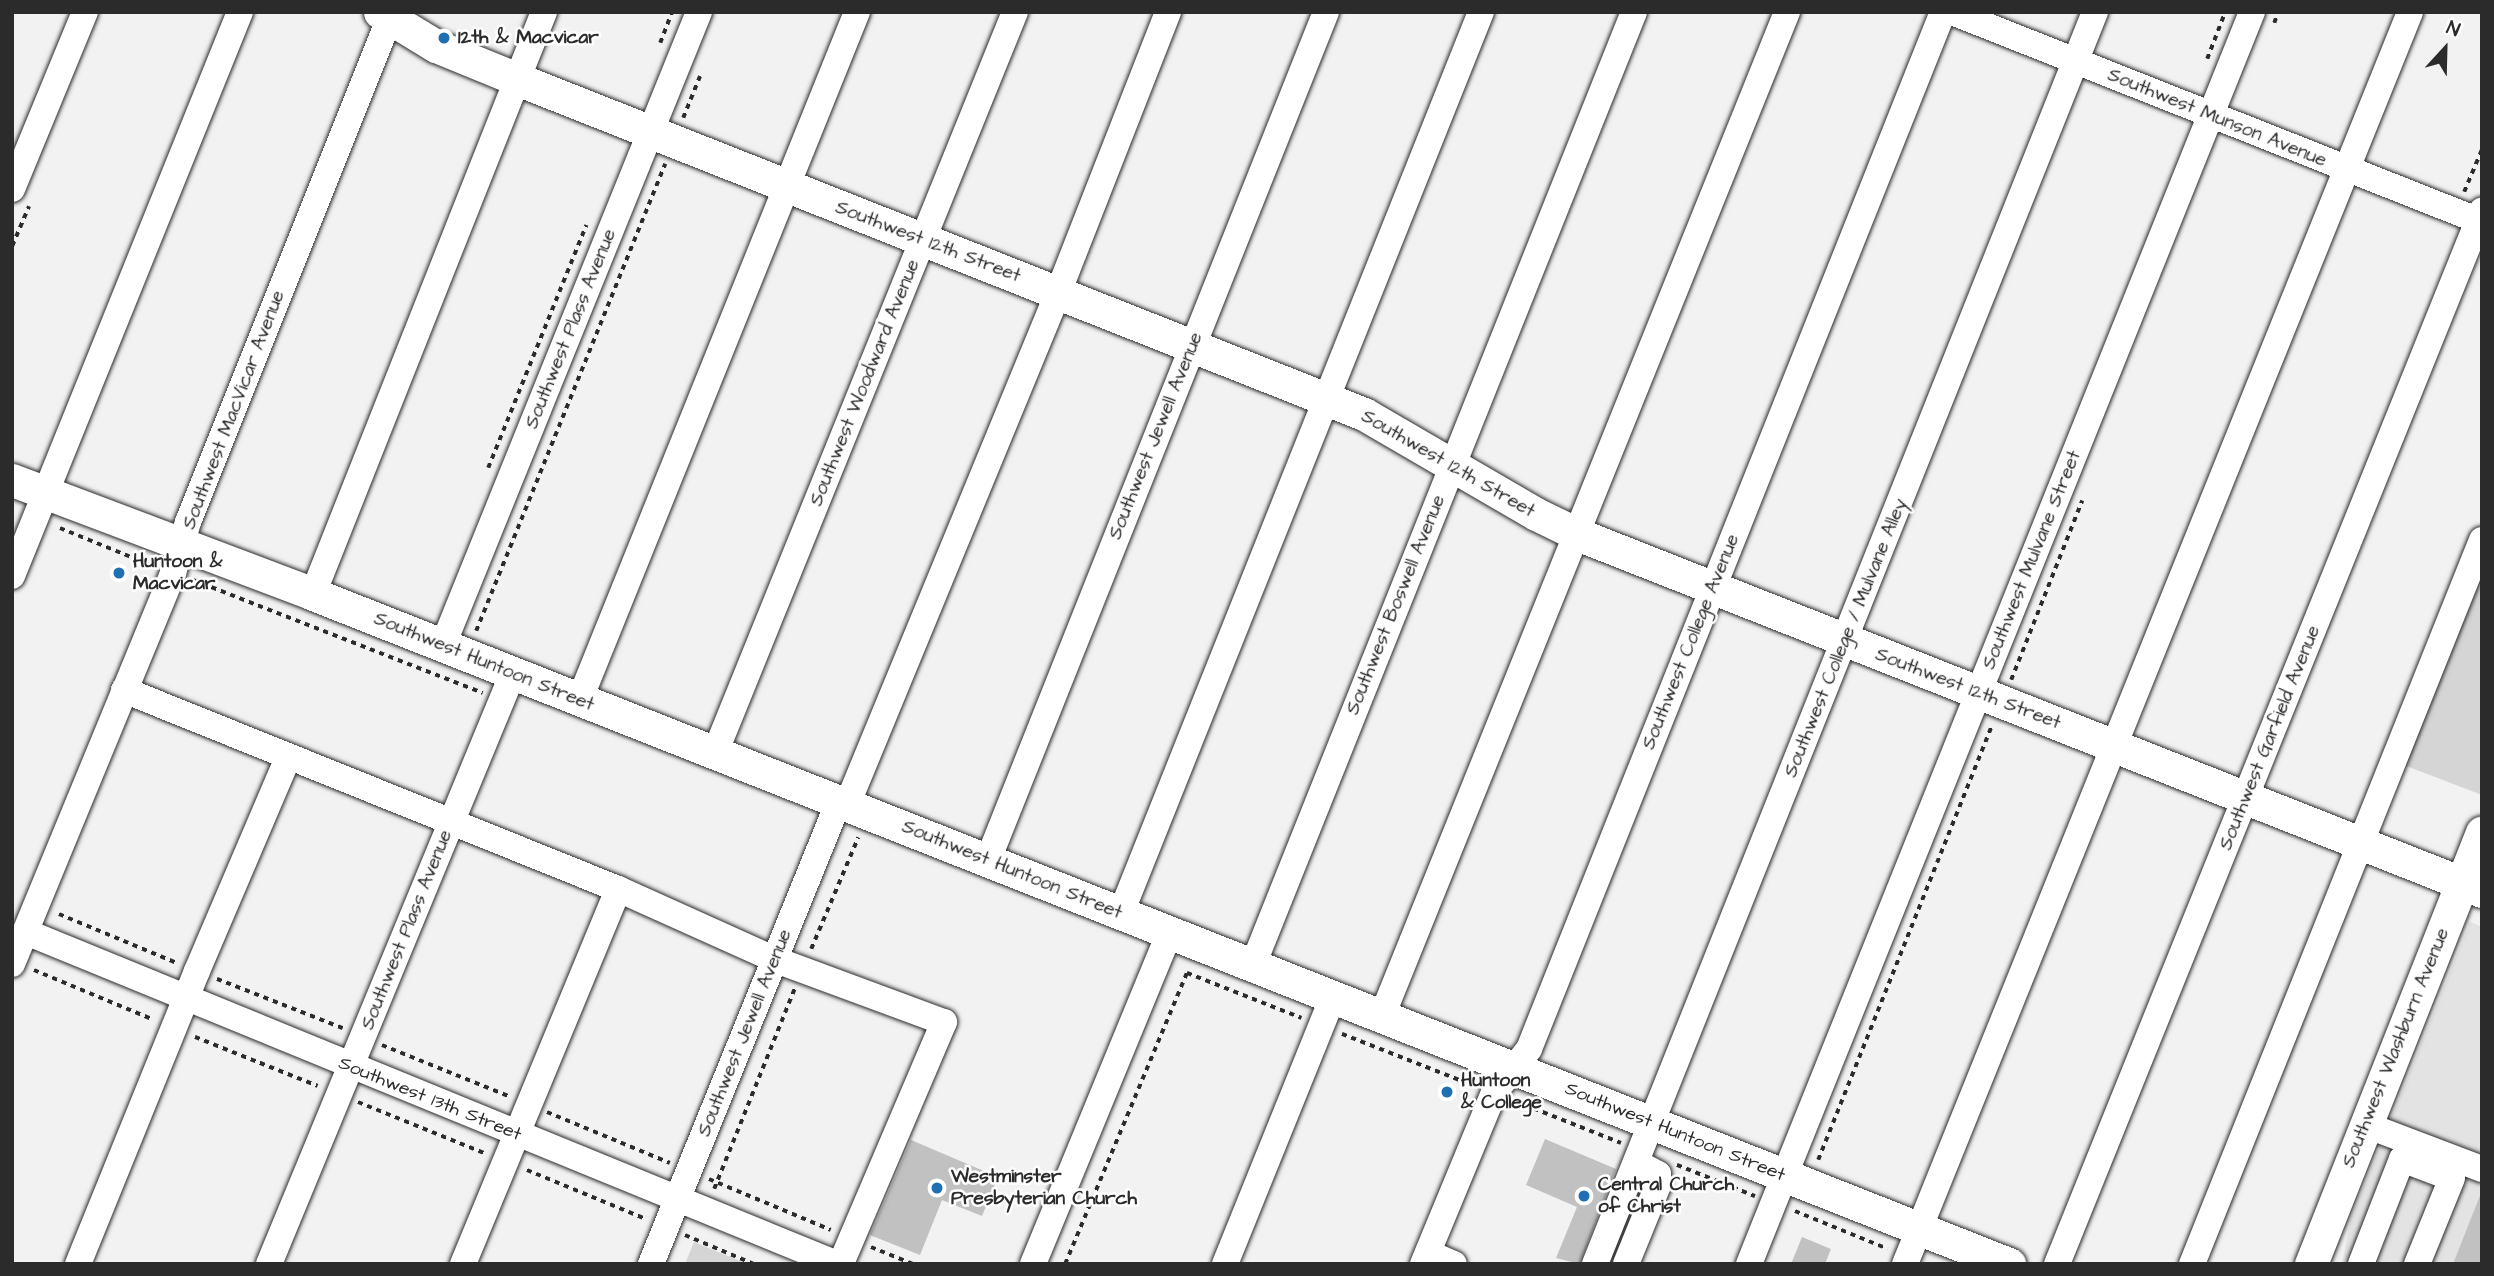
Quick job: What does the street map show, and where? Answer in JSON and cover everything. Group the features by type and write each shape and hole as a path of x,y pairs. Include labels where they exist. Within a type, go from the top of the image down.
{"main road":[{"name":"Southwest 12th Street","path":"387,14 436,46 1326,399 1385,425 1536,514 1577,534 2472,887"},
{"name":"Southwest Huntoon Street","path":"12,480 41,506 178,559 313,594 443,645 507,687 580,699 1382,1016 1504,1081 1643,1146 1791,1200 1910,1250 2009,1264"},
{"name":"Southwest Washburn Avenue","path":"2311,1264 2366,1125 2472,887 2482,833"}],"street":[{"path":"12,189 85,12"},
{"path":"12,576 240,12"},
{"path":"313,594 544,12"},
{"name":"Southwest Plass Avenue","path":"443,645 662,137 699,12"},
{"path":"580,699 857,12"},
{"name":"Southwest Woodward Avenue","path":"715,753 1014,12"},
{"name":"Southwest Jewell Avenue","path":"651,1264 776,960 1058,293 1168,12"},
{"name":"Southwest Jewell Avenue","path":"988,860 1326,12"},
{"path":"1121,913 1481,12"},
{"name":"Southwest Boswell Avenue","path":"1253,965 1634,12"},
{"path":"1382,1016 1787,12"},
{"name":"Southwest College Avenue","path":"1425,1258 1504,1081 1529,1049 1943,12"},
{"name":"Southwest Munson Avenue","path":"1952,12 2344,169 2480,218"},
{"name":"Southwest College / Mulvane Alley","path":"1595,1264 2095,12"},
{"path":"1910,1250 2344,169 2410,12"},
{"name":"Southwest MacVicar Avenue","path":"13,963 178,559 387,14"},
{"name":"Southwest Mulvane Street","path":"1749,1264 1791,1200 1990,697 2211,116 2263,19"},
{"name":"Southwest Garfield Avenue","path":"2057,1264 2480,218"},
{"path":"2192,1264 2482,540"},
{"name":"Southwest Plass Avenue","path":"269,1264 507,687"},
{"path":"124,690 618,889 776,960 944,1022 839,1264"},
{"path":"78,1264 185,998 288,758"},
{"path":"463,1264 618,889"},
{"name":"Southwest 13th Street","path":"26,932 515,1135 839,1264"},
{"path":"1033,1264 1184,938"},
{"path":"1224,1264 1333,997"},
{"path":"2366,1125 2482,1169"},
{"path":"1626,1264 1658,1185 1658,1174 1643,1146"},
{"path":"2361,1264 2402,1158 2452,1178 2417,1264"},
{"path":"1425,1258 1454,1264"}],"path":[{"path":"2263,19 2278,12"},
{"path":"475,635 662,137 701,74"},
{"path":"1791,1200 1990,697 2084,496"},
{"path":"41,506 507,687"},
{"path":"693,1239 858,838"},
{"path":"59,914 363,1036 913,1264"},
{"path":"1065,1264 1184,938"},
{"path":"13,963 504,1160 754,1264"},
{"path":"1504,1081 1643,1146 1791,1200 1910,1250"}],"shaded area":[{"path":"2482,547 2482,795 2396,762"},
{"path":"2470,922 2482,927 2482,1264 2342,1264 2351,1218"},
{"path":"694,1242 747,1264 685,1264"}],"building":[{"name":"Central Church of Christ","path":"1545,1139 1616,1169 1580,1264 1556,1258 1577,1207 1526,1185"},
{"name":"Westminster Presbyterian Church","path":"911,1140 998,1177 982,1216 942,1200 920,1255 870,1235"},
{"path":"2481,1193 2482,1264 2453,1264"},
{"path":"1802,1237 1831,1249 1825,1264 1791,1264"}],"place":[{"name":"12th & Macvicar","path":"444,38"},
{"name":"Huntoon & Macvicar","path":"119,573"},
{"name":"Huntoon & College","path":"1447,1092"},
{"name":"Westminster Presbyterian Church","path":"937,1188"},
{"name":"Central Church of Christ","path":"1584,1196"}]}
